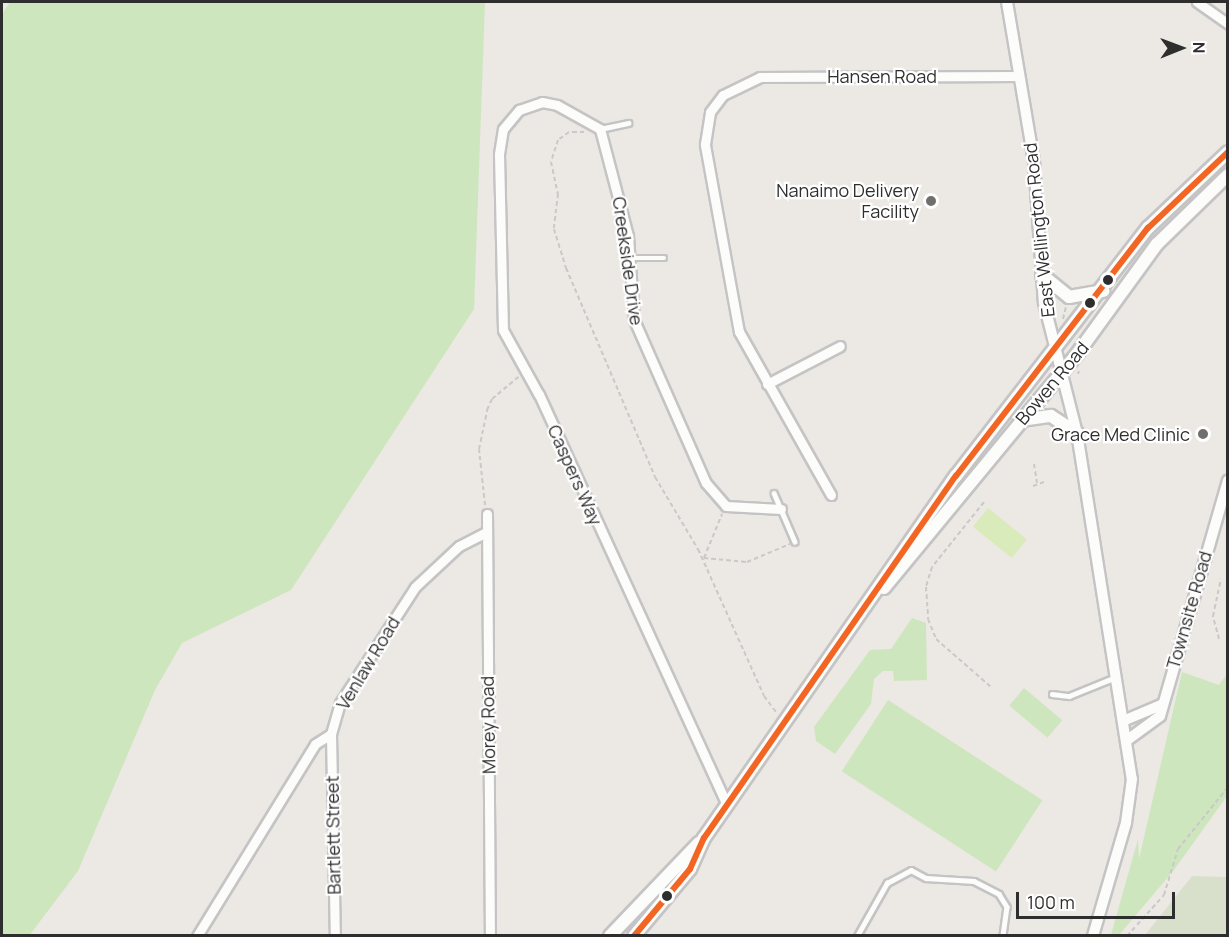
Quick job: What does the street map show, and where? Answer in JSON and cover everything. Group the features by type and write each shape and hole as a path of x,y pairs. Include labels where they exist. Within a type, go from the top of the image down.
{"main road":[{"name":"Bowen Road","path":"610,936 704,838 878,593 923,521 1104,291 1157,218 1227,152"},
{"name":"Bowen Road","path":"878,593 903,570 1062,371 1157,244 1227,175"},
{"path":"1042,275 1069,297 1104,291"},
{"path":"1021,420 1051,416 1077,433"},
{"name":"Bowen Road","path":"634,936 690,869 704,838"}],"street":[{"name":"East Wellington Road","path":"1007,2 1039,201 1042,275 1056,352 1077,433 1126,741"},
{"path":"1197,2 1227,24"},
{"name":"Hansen Road","path":"767,384 739,332 705,144 714,104 746,83 766,77 1019,76"},
{"name":"Caspers Way","path":"600,129 572,111 542,102 514,114 503,129 503,330 539,395 727,805"},
{"name":"Creekside Drive","path":"600,129 632,258 631,306 640,339 706,483 726,506"},
{"path":"831,495 767,384 840,346"},
{"name":"Townsite Road","path":"1126,741 1154,724 1227,481"},
{"path":"726,506 781,509"},
{"name":"Morey Road","path":"487,514 490,936"},
{"name":"Venlaw Road","path":"331,734 340,703 415,587 459,546 486,532"},
{"path":"1123,721 1161,705"},
{"path":"197,936 315,744 331,734"},
{"name":"Bartlett Street","path":"331,734 335,936"},
{"path":"1093,936 1131,798 1126,741"}],"lane":[{"path":"600,129 628,123"},
{"path":"632,258 664,258"},
{"path":"774,493 795,542"},
{"path":"1052,694 1069,696 1116,677"},
{"path":"857,936 887,883 911,870 926,878 974,881 999,894 1007,907 1003,936"}],"path":[{"path":"600,129 591,134 569,132 558,140 551,162 558,194 554,229 598,351 675,519 703,559 777,713"},
{"path":"1063,321 1067,304"},
{"path":"487,514 479,441 492,399 520,375"},
{"path":"1034,464 1037,483"},
{"path":"1033,486 1044,482"},
{"path":"984,502 932,567 926,586 928,619 936,639 991,687"},
{"path":"703,559 726,506"},
{"path":"703,559 747,562 782,546"},
{"path":"1219,639 1213,616 1221,579"},
{"path":"1127,936 1167,891 1178,849 1227,787"}],"green space":[{"path":"10,2 485,2 474,309 291,590 182,643 155,690 78,871 29,936 2,934 2,14"},
{"path":"988,508 1027,539 1012,558 973,527"},
{"path":"912,618 926,623 927,680 894,681 893,671 883,671 874,679 871,704 835,754 816,741 814,727 870,650 891,649"},
{"path":"1182,672 1219,685 1227,674 1227,796 1174,870 1119,935 1111,935 1138,839 1139,859"},
{"path":"1024,688 1062,720 1048,738 1009,706"},
{"path":"888,700 1042,800 996,872 842,771"},
{"path":"1192,876 1227,877 1227,935 1145,935"}],"transit line":[{"path":"634,936 690,869 704,838 956,476 1148,228 1228,152"}],"place":[{"name":"Nanaimo Delivery Facility","path":"931,201"},
{"name":"Grace Med Clinic","path":"1203,434"}]}
